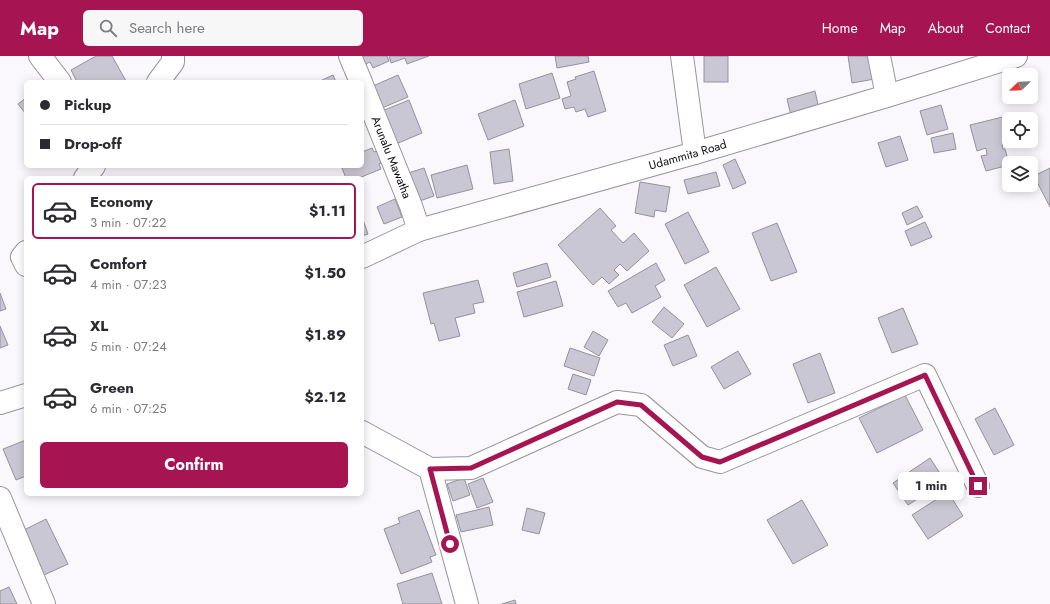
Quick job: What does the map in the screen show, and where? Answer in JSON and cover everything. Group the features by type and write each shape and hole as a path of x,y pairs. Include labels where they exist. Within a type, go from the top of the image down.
{"street":[{"path":"40,56 58,80"},
{"path":"160,80 173,62 173,56"},
{"path":"350,56 360,80"},
{"path":"682,56 695,153"},
{"path":"879,56 887,96"},
{"name":"Udammita Road","path":"364,256 419,230 695,153 1016,56"},
{"name":"Arunalu Mawatha","path":"364,90 411,206 419,230"},
{"path":"364,433 430,469 471,468 617,402 641,405 702,457 720,462 925,375 978,486"},
{"path":"0,403 24,396"},
{"path":"430,469 467,604"},
{"path":"0,498 44,604"}],"building":[{"path":"96,56 112,56 125,80 76,80 71,70"},
{"path":"355,56 387,56 389,61 373,68 370,62 360,67"},
{"path":"389,56 429,56 407,64 405,58 391,63"},
{"path":"555,56 588,56 589,62 557,68"},
{"path":"704,56 728,56 728,82 704,82"},
{"path":"848,56 871,56 875,79 852,83"},
{"path":"594,71 606,111 588,117 585,109 576,112 574,107 565,109 562,99 571,96 567,82 576,79 575,77"},
{"path":"552,73 560,98 526,109 519,84"},
{"path":"333,75 335,80 322,80"},
{"path":"398,75 408,97 382,108 373,86"},
{"path":"815,91 819,109 791,116 787,99"},
{"path":"24,100 24,112 18,104"},
{"path":"409,100 422,133 396,144 382,111"},
{"path":"515,100 524,126 488,140 478,114"},
{"path":"941,105 948,129 927,135 920,111"},
{"path":"1002,117 1002,148 1005,149 1007,156 1002,156 1002,167 986,171 981,156 987,155 986,148 977,151 970,125"},
{"path":"953,133 956,149 934,153 931,138"},
{"path":"900,136 908,160 886,167 878,143"},
{"path":"372,148 374,152 382,149 387,161 379,164 381,169 364,176 345,176 342,168 364,168 364,151"},
{"path":"509,149 513,181 494,184 490,152"},
{"path":"735,159 746,183 733,189 723,165"},
{"path":"467,165 473,189 437,198 431,175"},
{"path":"424,168 434,196 414,203 405,174"},
{"path":"1050,168 1050,207 1038,184 1038,174"},
{"path":"716,172 720,186 688,194 684,180"},
{"path":"640,182 670,187 666,212 655,210 654,217 635,213"},
{"path":"395,199 402,217 384,224 377,207"},
{"path":"917,206 923,217 907,225 902,213"},
{"path":"600,208 616,226 611,230 623,243 634,233 649,251 627,271 620,264 614,270 619,275 609,284 602,277 593,285 558,245"},
{"path":"688,212 709,252 685,264 665,224"},
{"path":"925,222 932,237 911,246 905,231"},
{"path":"364,223 368,234 364,235"},
{"path":"777,223 797,272 771,281 752,233"},
{"path":"547,263 551,277 517,287 513,273"},
{"path":"656,263 665,280 655,286 661,297 632,313 626,303 618,307 608,291"},
{"path":"716,267 740,309 707,327 684,285"},
{"path":"478,280 484,302 473,304 475,313 455,318 460,336 439,341 434,323 431,324 423,293"},
{"path":"556,281 563,306 524,317 517,292"},
{"path":"0,293 6,309 0,311"},
{"path":"664,307 684,324 672,338 652,322"},
{"path":"903,308 918,344 892,353 878,318"},
{"path":"0,326 8,345 0,348"},
{"path":"593,331 608,340 599,356 584,347"},
{"path":"688,335 697,356 673,366 664,345"},
{"path":"570,348 600,358 594,376 564,366"},
{"path":"738,351 751,374 724,389 711,367"},
{"path":"820,353 835,393 808,403 793,364"},
{"path":"573,374 591,380 586,395 568,389"},
{"path":"905,395 923,430 877,453 859,418"},
{"path":"995,408 1014,445 994,455 975,419"},
{"path":"24,441 24,477 16,480 3,449"},
{"path":"930,458 945,481 908,505 893,483"},
{"path":"464,478 470,495 453,501 447,484"},
{"path":"483,478 493,502 477,508 468,484"},
{"path":"948,492 963,516 928,539 912,515"},
{"path":"802,500 828,545 793,564 767,520"},
{"path":"489,507 493,525 461,532 456,515"},
{"path":"527,508 545,513 539,534 522,530"},
{"path":"419,510 436,555 430,557 432,562 401,574 384,529 400,523 398,518"},
{"path":"46,519 68,564 44,575 22,531"},
{"path":"432,573 442,604 403,604 397,584"},
{"path":"9,587 17,604 0,604 0,591"},
{"path":"515,600 516,604 502,604"}],"route":[{"path":"450,544 430,469 471,468 617,402 641,405 702,457 720,462 925,375 978,486"}]}
